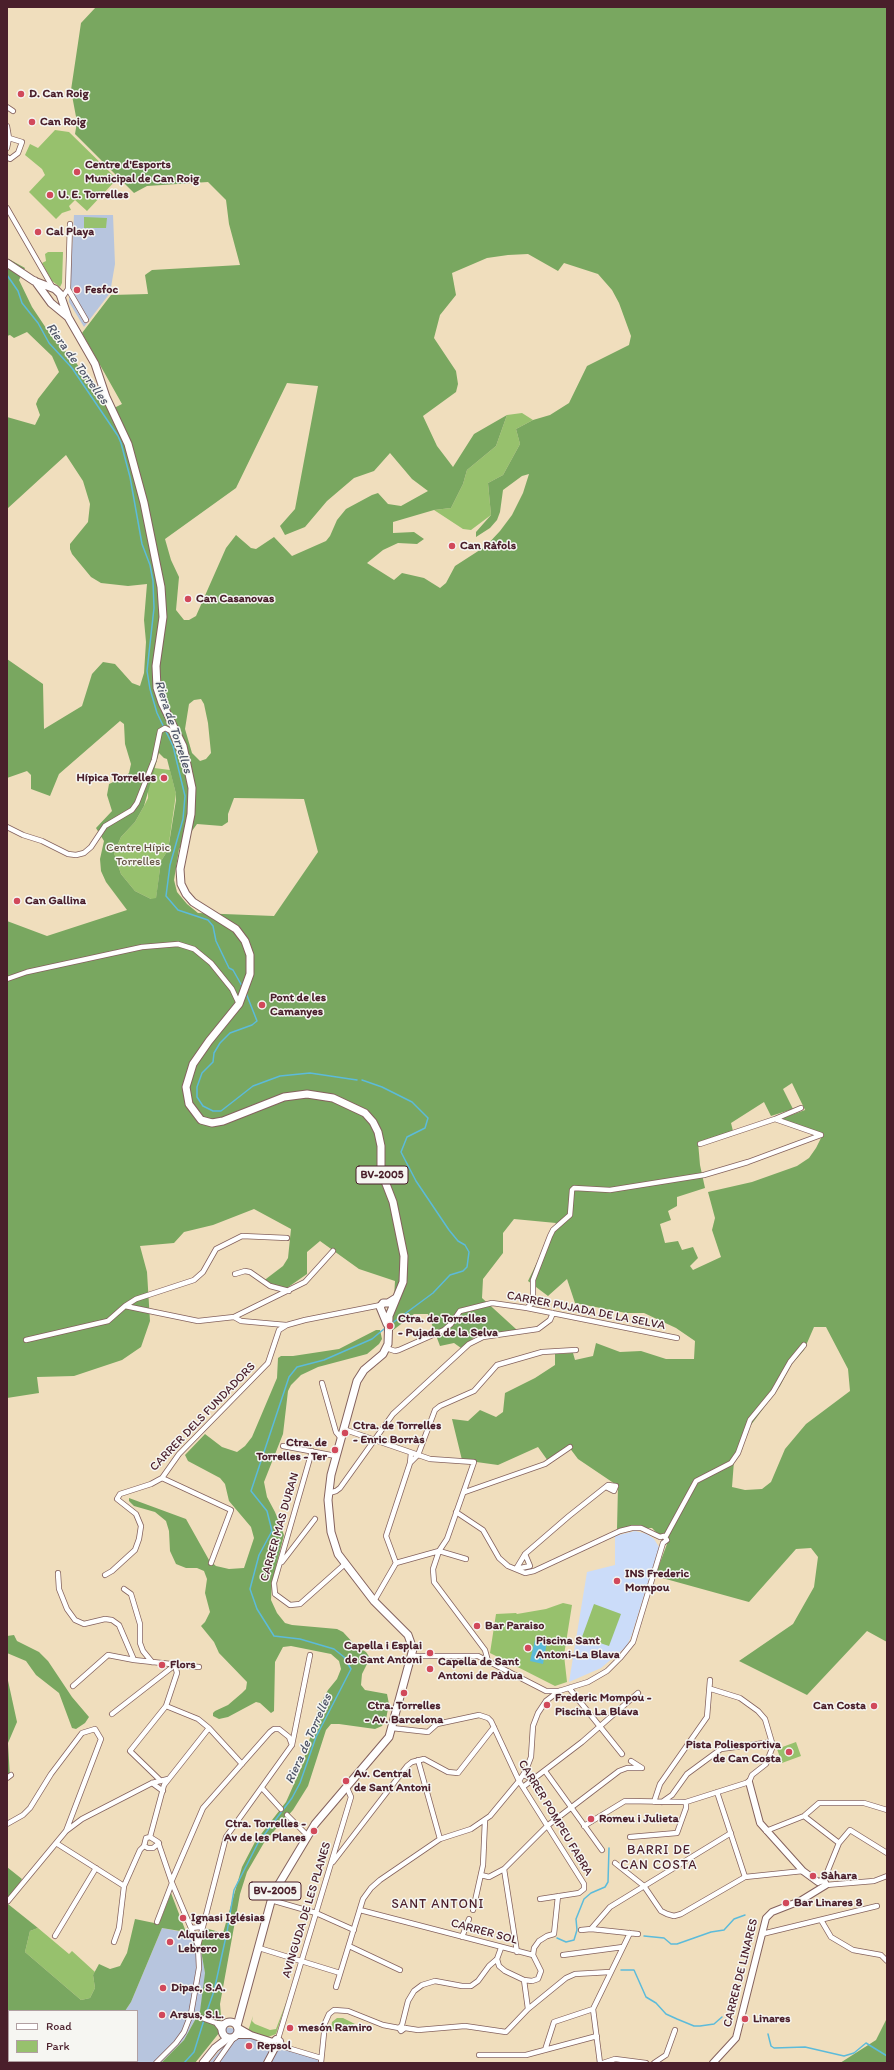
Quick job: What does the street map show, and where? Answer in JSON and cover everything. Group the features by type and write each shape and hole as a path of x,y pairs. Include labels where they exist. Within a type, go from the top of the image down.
{"main road":[{"name":"BV-2005","path":"7,263 63,299 68,317 94,364 106,397 125,434 131,451 144,503 162,593 163,617 156,666 157,688 162,703 178,733 185,754 191,782 192,803 180,863 181,884 186,894 193,902 230,924 245,941 251,960 247,986 240,1004 209,1040 193,1064 186,1087 191,1107 201,1120 216,1122 284,1097 307,1094 333,1098 355,1107 368,1116 378,1132 381,1146 381,1171 392,1202 404,1256 405,1275 396,1298 387,1308 389,1340 383,1354 364,1370 357,1381 336,1456 329,1493 333,1541 338,1554 374,1601 408,1635 413,1645 412,1656 392,1728 387,1740 315,1824 271,1900 244,2003 231,2032 202,2063"},
{"name":"BV-2005","path":"50,290 56,306 68,317"},
{"path":"56,306 61,304 63,299"},
{"name":"BV-2005","path":"231,2032 228,2023 240,2012"},
{"path":"228,2023 231,2032"}],"street":[{"path":"7,107 13,111"},
{"path":"7,126 9,138 7,148"},
{"path":"7,157 10,159 18,153 22,142 9,138"},
{"path":"7,208 44,274 50,290"},
{"path":"63,299 68,289 70,224"},
{"path":"44,274 50,290"},
{"path":"50,290 64,290 68,283"},
{"path":"68,289 86,320"},
{"path":"63,299 70,297 74,300"},
{"path":"7,827 23,835 42,841 68,854 76,855 84,852 91,847 105,826 128,812 137,803 152,765 159,734 165,729 172,733 178,748 185,754"},
{"path":"7,979 27,972 136,948 178,944 194,949 211,963 232,989 240,1004"},
{"path":"700,1144 775,1119 801,1108"},
{"path":"526,1308 533,1302 533,1280 550,1236 553,1230 570,1215 572,1190 574,1188 610,1190 704,1175 748,1162 821,1135 775,1119"},
{"path":"26,1340 108,1321 125,1306 136,1299 194,1280 203,1272 216,1249 242,1236 287,1238"},
{"path":"125,1306 198,1321 234,1317 305,1282 333,1251"},
{"path":"235,1274 245,1271 270,1286 289,1290"},
{"name":"CARRER PUJADA DE LA SELVA","path":"386,1348 395,1351 444,1330 451,1324 460,1311 470,1307 492,1303 553,1313 677,1338"},
{"path":"234,1317 241,1321 287,1325 329,1314 387,1308"},
{"path":"329,1493 340,1488 393,1414 469,1344 483,1337 538,1329 550,1320 553,1313"},
{"name":"CARRER DELS FUNDADORS","path":"105,1575 112,1571 135,1550 139,1538 141,1526 136,1514 117,1499 120,1494 152,1484 162,1478 179,1454 268,1363 277,1333 287,1325"},
{"path":"412,1656 478,1656 546,1691 559,1691 588,1682 607,1671 633,1642 663,1543 667,1540 666,1536 696,1481 731,1463 738,1453 750,1420 773,1392 790,1362 804,1346"},
{"path":"410,1463 418,1455 435,1410 440,1406 474,1391 497,1365 542,1352 576,1350"},
{"path":"322,1382 336,1432 341,1438"},
{"path":"343,1429 430,1459 474,1462 447,1539 439,1551 433,1569 434,1582 485,1650 488,1660"},
{"path":"283,1446 336,1456"},
{"path":"464,1492 545,1464 570,1447"},
{"name":"CARRER MAS DURAN","path":"312,1451 273,1589 274,1594 290,1605 300,1604 345,1564"},
{"path":"396,1563 386,1536 410,1463 411,1453"},
{"path":"162,1478 231,1510 211,1563"},
{"path":"516,1569 525,1554 606,1487"},
{"path":"456,1512 483,1530 499,1558 508,1566 525,1573 534,1572 620,1531 632,1528 641,1528 660,1537 666,1536"},
{"path":"280,1565 315,1519"},
{"path":"660,1537 660,1541 663,1543"},
{"path":"374,1601 396,1563 439,1551 466,1559"},
{"path":"516,1569 530,1566 525,1554"},
{"path":"58,1573 59,1589 67,1609 75,1620 84,1624 105,1619 112,1620 119,1625 134,1660"},
{"path":"124,1589 131,1594 140,1624 140,1643 143,1651 152,1662"},
{"path":"478,1656 485,1650"},
{"path":"73,1686 108,1655 134,1660 199,1667"},
{"path":"156,2063 176,2043 192,2014 199,1968 198,1946 226,1837 292,1745 310,1655"},
{"path":"161,1781 130,1751 166,1706 177,1673 175,1665"},
{"path":"112,1714 175,1665"},
{"path":"654,1802 659,1791 660,1784 707,1717 708,1695 711,1689 710,1680"},
{"path":"569,1688 622,1754"},
{"path":"711,1689 740,1698 758,1710 765,1720 773,1746 766,1764 752,1775 749,1782 759,1818 766,1831 804,1870 822,1884 839,1843 850,1830 887,1853"},
{"path":"546,1691 546,1701"},
{"path":"336,1987 363,1899 380,1880 440,1839 471,1829 485,1820 523,1775 531,1757 533,1726 538,1713 546,1701 559,1691"},
{"path":"523,1787 582,1742 638,1693"},
{"path":"166,1706 198,1719 209,1728 242,1764"},
{"name":"CARRER POMPEU FABRA","path":"392,1728 428,1732 437,1724 479,1715 488,1718 494,1727 519,1781 582,1880 584,1889 579,1893 558,1896"},
{"path":"331,1864 402,1771 412,1762 424,1759 448,1772 458,1773 494,1727"},
{"path":"114,1942 119,1928 124,1886 140,1850 144,1846 146,1838 150,1837 163,1791 168,1779 209,1728"},
{"path":"7,1824 23,1816 30,1808 51,1774 82,1733 95,1729 101,1739 66,1831"},
{"path":"157,1922 172,1881 203,1808 274,1729 278,1729 289,1737 292,1745"},
{"path":"662,1802 672,1795 687,1774 721,1749 772,1742"},
{"path":"418,1760 440,1839"},
{"path":"481,1875 490,1876 504,1869 547,1826 571,1806 619,1771 627,1768 642,1768 631,1761"},
{"path":"545,1771 602,1850"},
{"path":"523,1775 534,1779"},
{"path":"8,1901 66,1831 82,1819 152,1783 168,1779"},
{"path":"584,1826 620,1802 629,1800 686,1802 749,1782"},
{"path":"152,1783 163,1791"},
{"path":"262,1788 281,1809"},
{"name":"AVINGUDA DE LES PLANES","path":"276,2044 351,1797 347,1788"},
{"path":"659,1791 662,1802"},
{"path":"717,1792 746,1877"},
{"path":"672,1795 672,1802"},
{"path":"630,1837 677,1832 686,1808 686,1802"},
{"path":"766,1831 804,1816 819,1803 864,1803 887,1810"},
{"path":"73,1813 82,1819"},
{"path":"287,1814 308,1836"},
{"path":"804,1816 839,1843"},
{"path":"473,1910 485,1849 485,1820"},
{"path":"591,1929 610,1907 731,1833"},
{"path":"150,1837 159,1844 198,1946"},
{"path":"56,1843 124,1886"},
{"path":"144,1846 153,1848 159,1844"},
{"path":"615,1864 644,1886 661,1911 674,1916 681,1914 746,1877 804,1870"},
{"path":"55,1936 96,1868"},
{"path":"504,1869 517,1952"},
{"name":"CARRER DE LINARES","path":"713,2063 736,2038 766,1918 772,1912 800,1901 822,1884 874,1881 887,1876"},
{"path":"497,1959 499,1966 505,1971 524,1980 532,1981 541,1975 540,1968 533,1955 534,1948 547,1936 554,1934 558,1896 540,1899"},
{"path":"271,1900 316,1913 354,1930"},
{"path":"762,1934 877,1906"},
{"name":"CARRER SOL","path":"360,1910 484,1942 501,1948 533,1955"},
{"path":"462,1937 469,1919"},
{"path":"820,1920 825,1929 837,1940 853,1950 881,1955 887,1961"},
{"path":"191,1928 200,1927 205,1921"},
{"path":"581,1930 591,1929 638,1934"},
{"path":"600,2063 593,2009 630,1933"},
{"path":"349,1946 400,1970"},
{"path":"563,1955 623,1947"},
{"path":"259,1948 340,1973"},
{"path":"402,2027 408,2000 414,1991 422,1985 435,1981 462,1986 471,1986 478,1981 489,1966 497,1959 501,1948"},
{"path":"192,2014 216,2023 231,2032 251,2035 321,2060 325,2022 329,2014 334,2010 348,2011 383,2026 418,2030 465,2026 506,2032 528,2009 566,1978 575,1974 610,1972"},
{"path":"524,1980 528,2009"},
{"path":"545,2050 554,2022 593,2009"},
{"path":"216,2023 228,2023"},
{"path":"654,2063 666,2055 675,2030"},
{"path":"216,2063 231,2032"},
{"path":"479,2056 526,2055 597,2036"},
{"path":"267,2063 276,2044"},
{"path":"603,2063 614,2058 646,2063"}],"shaded area":[{"path":"74,215 113,215 115,264 110,293 84,327 69,302"},
{"name":"INS Frederic Mompou","path":"635,1531 647,1534 654,1539 659,1547 627,1646 601,1668 569,1682 587,1572 615,1565 615,1536"},
{"path":"162,1928 188,1933 200,1945 205,1973 203,1998 200,2011 184,2040 161,2063 83,2063 138,2062 138,2010 126,2010 131,2002"},
{"path":"221,2026 240,2030 285,2047 321,2055 321,2063 209,2063 227,2042 222,2039 219,2033"}],"green space":[{"path":"96,7 887,7 887,1642 867,1631 807,1695 739,1661 793,1624 814,1587 818,1557 811,1548 796,1549 749,1602 655,1576 667,1544 652,1528 617,1529 618,1486 578,1459 569,1447 548,1461 538,1447 498,1465 462,1460 452,1419 468,1421 480,1410 496,1417 503,1412 505,1393 535,1378 555,1365 555,1354 573,1353 575,1360 593,1356 596,1343 620,1352 641,1351 666,1359 694,1359 695,1341 676,1328 644,1313 626,1313 575,1303 567,1279 548,1296 528,1281 556,1223 514,1219 503,1233 503,1253 483,1279 482,1298 517,1330 476,1336 461,1348 454,1343 440,1346 428,1314 414,1314 392,1331 395,1281 359,1269 320,1241 307,1252 307,1274 284,1290 262,1282 283,1266 288,1258 291,1229 254,1209 213,1225 184,1232 174,1243 140,1246 147,1272 150,1321 141,1347 122,1360 74,1376 37,1377 39,1393 7,1398 7,921 47,936 127,910 106,882 101,871 100,859 104,841 96,828 112,811 107,795 109,784 126,776 129,773 131,764 125,744 124,724 120,721 59,774 50,796 31,789 31,775 27,771 7,778 7,659 43,684 44,729 82,706 92,674 103,662 115,664 132,683 140,686 144,673 146,642 144,620 147,584 128,586 101,583 91,577 72,554 70,544 88,522 90,504 83,481 66,455 7,509 7,417 35,425 40,415 36,404 38,399 59,372 52,356 27,332 14,338 10,335 7,336 7,258 25,268 19,280 32,307 52,337 74,360 110,410 122,404 82,333 111,295 148,294 145,275 152,270 240,265 229,224 226,200 208,182 147,186 134,193 75,134 77,122 71,90 81,23","holes":["528,254 558,271 564,263 598,274 612,290 619,303 631,336 629,345 587,366 569,403 550,415 533,420 516,429 520,444 503,475 488,483 491,515 476,532 476,537 490,528 497,520 500,512 503,490 522,476 529,474 523,493 512,515 486,546 455,566 446,583 440,588 424,578 402,573 394,580 367,563 383,550 398,543 417,544 424,539 414,532 393,533 393,522 434,510 451,508 463,484 467,470 496,446 507,415 474,434 453,467 437,446 423,416 456,392 458,384 456,371 434,338 440,315 456,295 452,273 487,258","287,383 318,386 295,509 280,526 285,535 305,527 327,501 354,478 374,471 390,453 412,479 428,491 401,506 388,504 378,493 372,495 346,509 337,520 330,536 326,541 292,556 274,537 256,549 251,548 236,535 226,548 196,616 189,620 184,620 176,610 179,577 171,560 165,539 236,488","201,699 204,704 208,723 211,753 206,759 200,761 192,753 185,729 189,704 194,700","159,753 167,759 176,794 176,800 168,850 161,861 156,898 151,899 135,891 121,874 114,853 121,837 135,822 144,806","234,798 304,799 318,852 274,916 198,913 187,904 177,892 174,880 179,849 197,824 222,826 228,822 228,814","792,1083 805,1110 780,1119 820,1133 821,1138 816,1148 809,1158 797,1166 752,1182 708,1192 715,1218 712,1230 721,1257 693,1270 690,1266 698,1258 693,1247 682,1250 678,1241 665,1243 660,1224 671,1220 668,1211 677,1206 677,1197 705,1188 700,1165 698,1142 733,1131 731,1123 764,1102 771,1116 793,1109 783,1089","814,1327 826,1327 848,1369 850,1391 806,1424 785,1449 771,1482 762,1489 745,1490 732,1487 734,1461 742,1450 748,1429 780,1386 791,1365 804,1350"]},
{"name":"Centre d'Esports Municipal de Can Roig","path":"55,130 69,132 117,179 87,211 75,200 69,206 71,210 62,213 56,219 29,192 45,175 42,169 25,155 30,144 38,148"},
{"path":"84,217 107,218 106,228 84,228"},
{"path":"48,252 63,252 62,283 60,287 52,281 42,263 46,261 45,254"},
{"path":"522,413 533,420 516,429 520,444 503,475 488,483 491,515 471,530 463,529 434,510 451,508 463,484 467,470 496,446 507,415"},
{"name":"Centre Hípic Torrelles","path":"154,768 170,770 176,794 168,850 161,861 156,899 151,899 135,891 121,874 114,853 121,837 135,822 148,798 148,788"},
{"path":"376,1330 380,1330 382,1339 379,1344 367,1354 318,1367 301,1375 291,1385 288,1391 283,1434 264,1482 267,1497 284,1535 272,1582 271,1600 277,1613 285,1623 292,1625 337,1629 343,1632 356,1646 366,1652 370,1658 362,1674 361,1685 365,1690 387,1694 389,1704 386,1719 382,1726 375,1729 331,1724 326,1730 308,1786 293,1810 265,1841 247,1872 240,1894 220,2004 221,2016 219,2033 195,2063 161,2063 184,2040 200,2011 205,1973 200,1945 205,1928 223,1933 242,1867 255,1842 286,1802 302,1766 319,1706 328,1690 337,1679 341,1669 339,1661 331,1654 291,1646 283,1647 275,1662 274,1711 271,1713 260,1703 256,1702 228,1717 219,1719 213,1716 215,1711 228,1705 246,1689 247,1682 219,1653 214,1642 201,1626 205,1622 210,1612 205,1593 207,1579 204,1571 197,1568 186,1568 176,1564 170,1551 169,1531 166,1521 155,1512 134,1506 129,1501 129,1498 186,1519 209,1560 216,1566 229,1569 244,1568 254,1538 251,1527 229,1501 225,1484 220,1478 188,1461 185,1455 205,1434 222,1447 237,1452 245,1446 252,1437 277,1378 278,1358 281,1356 293,1356 339,1349"},
{"name":"Piscina Sant Antoni-La Blava","path":"563,1603 572,1605 564,1655 567,1682 555,1686 490,1653 496,1614 517,1614 546,1609"},
{"path":"594,1604 621,1614 609,1646 582,1637"},
{"path":"14,1635 17,1641 39,1652 48,1661 72,1697 89,1717 85,1723 76,1729 72,1728 59,1693 36,1675 26,1661 7,1653 7,1636"},
{"path":"7,1676 17,1722 8,1743 10,1778 7,1780"},
{"name":"Pista Poliesportiva de Can Costa","path":"796,1742 801,1756 782,1763 777,1749"},
{"path":"7,1867 22,1879 8,1904 38,1928 30,1931 25,1952 81,2000 90,1998 95,1988 93,1975 99,1964 110,1969 120,1966 127,1953 135,1919 159,1924 171,1893 186,1932 162,1928 131,2002 126,2010 8,2010 8,2062 83,2063 7,2063"},
{"path":"38,1928 69,1954 72,1951 95,1972 93,1975 95,1988 90,1998 81,2000 25,1952 30,1931"},
{"path":"287,2000 276,2034 268,2037 248,2031 253,2016 252,2021 255,2024 270,2030 276,2029"},
{"path":"337,2018 343,2018 355,2024 331,2030 332,2022"},
{"path":"887,2018 887,2063 840,2063 876,2040"}],"water":[{"path":"535,1640 547,1642 543,1664 530,1661"}],"waterway":[{"name":"Riera de Torrelles","path":"7,275 18,291 22,303 38,323 49,343 72,368 118,436 121,443 130,477 142,544 150,565 153,581 154,608 147,671 150,689 157,713 173,746 185,796 183,819 170,865 166,896 178,910 208,920 213,926 216,941 229,968 233,970 242,986"},
{"name":"Riera de Torrelles","path":"246,993 257,1021 252,1025 230,1033 220,1043 214,1053 213,1062 202,1073 197,1087 197,1097 203,1106 213,1111 221,1111 253,1086 280,1076 310,1073 357,1080"},
{"name":"Riera de Torrelles","path":"362,1080 382,1087 412,1102 428,1118 425,1128 407,1137 401,1152 416,1181 449,1230 458,1241 465,1245 469,1252 467,1267 463,1271 450,1275 433,1293 391,1324"},
{"name":"Riera de Torrelles","path":"206,2014 214,1991 227,1932 234,1890 258,1843 292,1798 300,1783 316,1737 351,1669 344,1657 334,1649 300,1639 274,1636 257,1609 250,1589 259,1555 272,1531 267,1511 251,1491 289,1377 297,1367 324,1360 372,1339 384,1329"},
{"path":"557,1938 566,1942 574,1940 577,1930 576,1919 584,1899 591,1893 605,1887 608,1882 609,1848"},
{"path":"644,1936 664,1938 671,1944 677,1944 711,1932 724,1930 734,1919 745,1915"},
{"path":"621,1970 634,1970 646,1997 656,2003 666,2014 694,2026 714,2024 722,2017"},
{"name":"Riera de Torrelles","path":"184,2063 194,2052 204,2020"},
{"path":"768,2034 771,2046 774,2048 805,2047 844,2056 854,2053 866,2043 887,2056"}],"place":[{"name":"D. Can Roig","path":"21,94"},
{"name":"Can Roig","path":"32,122"},
{"name":"Centre d'Esports Municipal de Can Roig","path":"77,172"},
{"name":"U. E. Torrelles","path":"50,195"},
{"name":"Cal Playa","path":"38,232"},
{"name":"Fesfoc","path":"77,290"},
{"name":"Can Ràfols","path":"452,546"},
{"name":"Can Casanovas","path":"188,599"},
{"name":"Hípica Torrelles","path":"164,778"},
{"name":"Can Gallina","path":"17,901"},
{"name":"Pont de les Camanyes","path":"262,1005"},
{"name":"Ctra. de Torrelles - Pujada de la Selva","path":"390,1326"},
{"name":"Ctra. de Torrelles - Enric Borràs","path":"345,1433"},
{"name":"Ctra. de Torrelles - Ter","path":"335,1450"},
{"name":"INS Frederic Mompou","path":"617,1581"},
{"name":"Bar Paraiso","path":"477,1626"},
{"name":"Piscina Sant Antoni-La Blava","path":"528,1648"},
{"name":"Capella i Esplai de Sant Antoni","path":"430,1653"},
{"name":"Flors","path":"162,1665"},
{"name":"Capella de Sant Antoni de Pàdua","path":"430,1669"},
{"name":"Ctra. Torrelles - Av. Barcelona","path":"404,1693"},
{"name":"Frederic Mompou - Piscina La Blava","path":"547,1705"},
{"name":"Can Costa","path":"874,1706"},
{"name":"Pista Poliesportiva de Can Costa","path":"789,1752"},
{"name":"Av. Central de Sant Antoni","path":"346,1781"},
{"name":"Romeu i Julieta","path":"591,1819"},
{"name":"Ctra. Torrelles - Av de les Planes","path":"314,1831"},
{"name":"Sàhara","path":"813,1876"},
{"name":"Bar Linares 8","path":"786,1903"},
{"name":"Ignasi Iglésias","path":"183,1918"},
{"name":"Alquileres Lebrero","path":"170,1942"},
{"name":"Dipac, S.A.","path":"163,1988"},
{"name":"Arsus, S.L.","path":"162,2015"},
{"name":"Linares","path":"745,2019"},
{"name":"mesón Ramiro","path":"290,2028"},
{"name":"Repsol","path":"249,2046"}],"district":[{"name":"BARRI DE CAN COSTA","path":"659,1858"},
{"name":"SANT ANTONI","path":"438,1905"}]}
